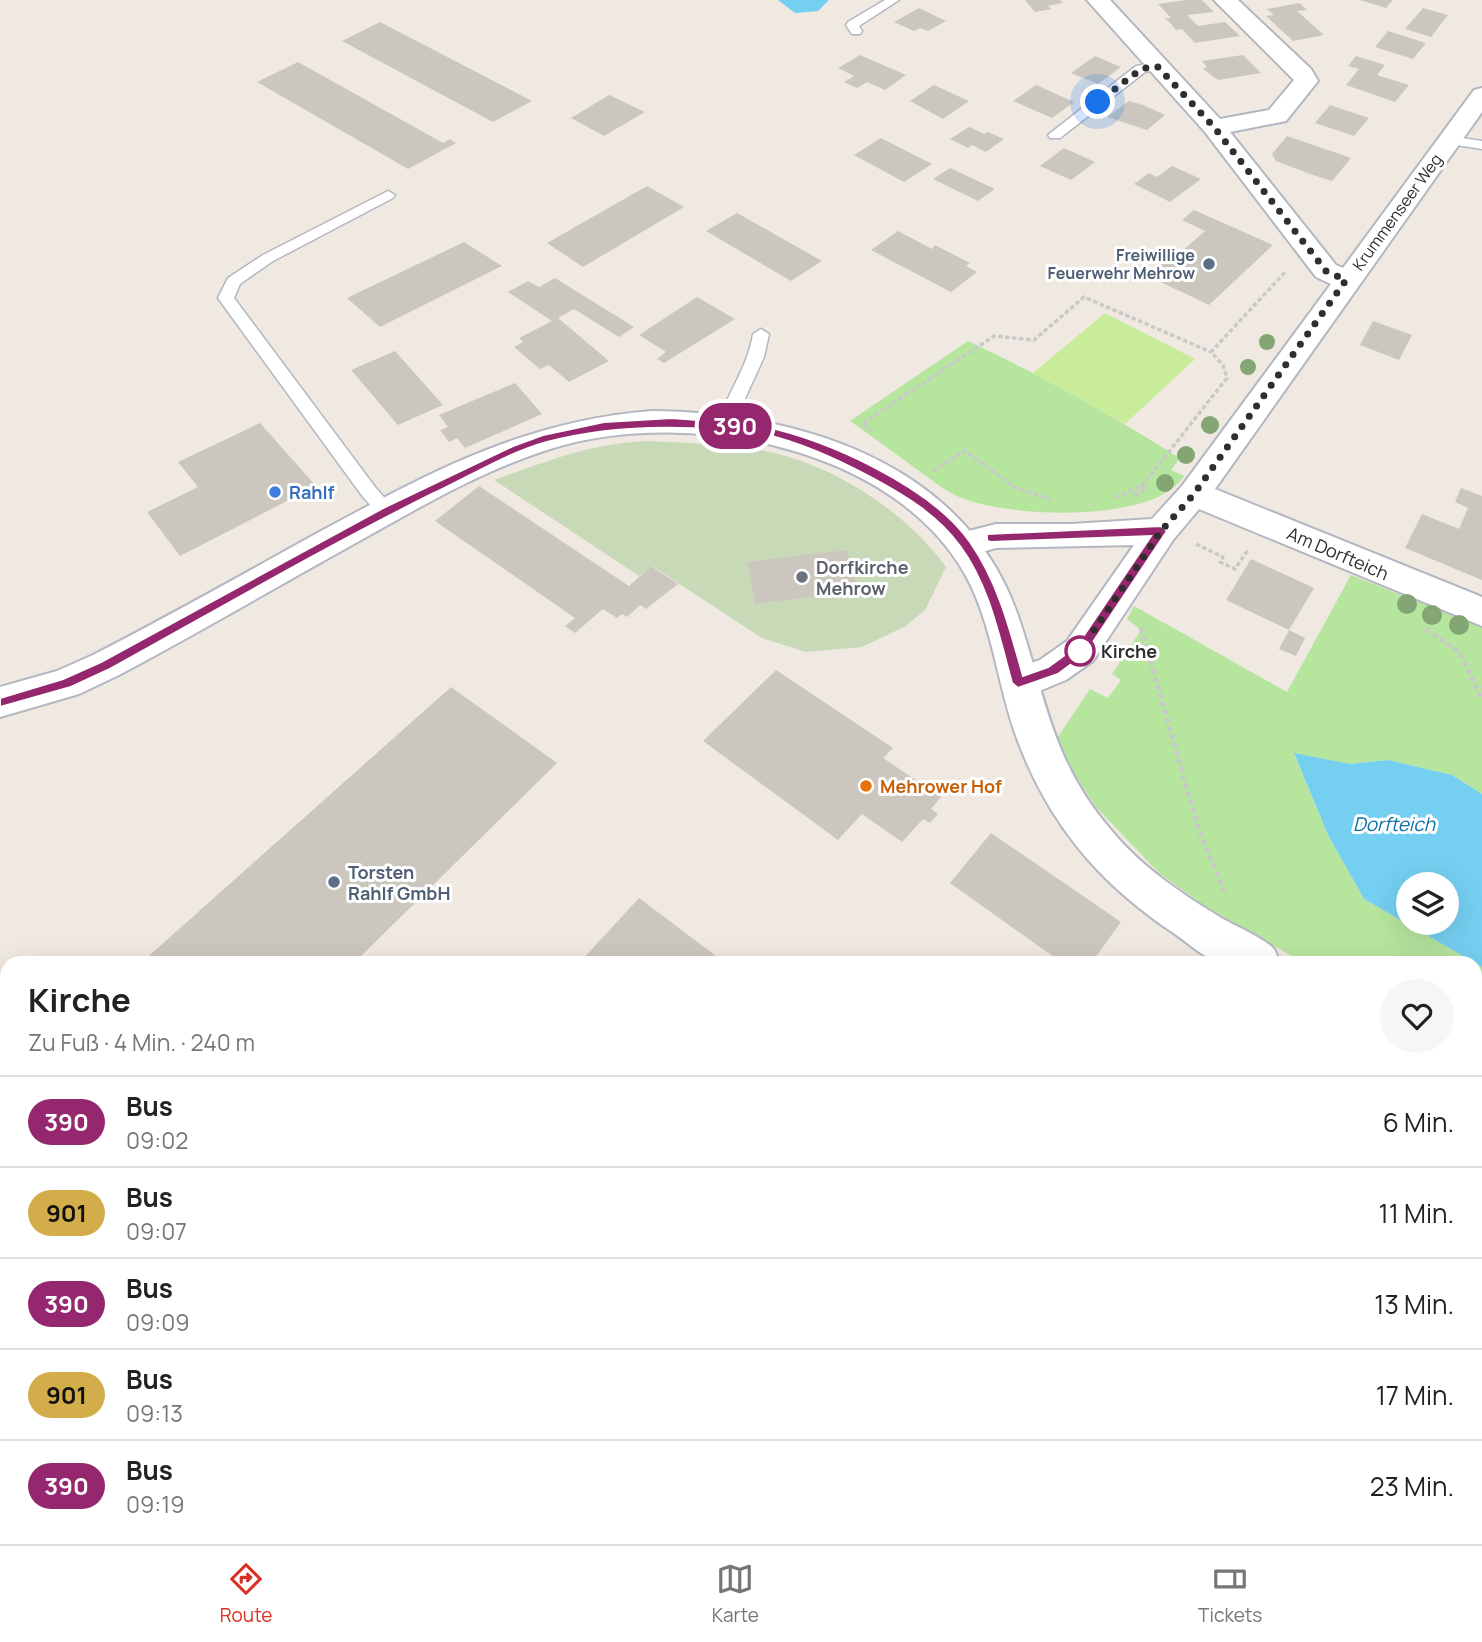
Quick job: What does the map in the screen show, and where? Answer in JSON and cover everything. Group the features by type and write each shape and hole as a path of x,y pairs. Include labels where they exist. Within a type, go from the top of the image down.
{"street":[{"path":"1098,0 1214,127 1326,271 1346,280"},
{"path":"1214,127 1277,116 1306,81 1303,74 1225,0"},
{"name":"Krummenseer Weg","path":"1018,683 1053,670 1080,651 1175,536 1194,494 1482,95"},
{"path":"0,702 66,683 106,665 387,511 517,449 574,431 634,423 726,425 761,430 803,441 845,458 916,497 942,518 965,544 995,601 1034,734 1052,776 1107,855 1198,927 1248,956"},
{"name":"Am Dorfteich","path":"1194,494 1482,612"},
{"path":"965,544 996,536 1175,536"}],"lane":[{"path":"856,31 852,25 893,0"},
{"path":"1055,135 1141,69 1157,66"},
{"path":"1449,140 1482,145"},
{"path":"387,511 369,492 226,298 233,282 268,258 388,195"},
{"path":"726,425 730,404 760,346 761,334"}],"path":[{"path":"1211,352 1307,247"},
{"path":"874,432 862,424 994,336 1034,340 1084,297 1211,352 1223,365 1227,378 1142,486 1110,498"},
{"path":"930,473 965,451 1014,487 1058,500"},
{"path":"1142,486 1146,489 1133,496 1136,502 1156,492 1164,497 1194,494"},
{"path":"1175,536 1223,557 1220,562 1236,569"},
{"path":"1140,627 1199,831 1228,900"}],"green space":[{"path":"1105,313 1195,359 1125,424 1033,373"},
{"path":"968,341 1076,396 1180,458 1171,470 1184,476 1167,492 1142,503 1110,510 1039,512 1006,509 977,503 950,493 850,421"},
{"path":"647,441 755,449 795,459 845,480 890,510 911,528 946,567 925,610 906,626 862,647 806,652 762,638 652,566 639,576 494,480 587,450"},
{"path":"1351,575 1482,627 1482,794 1452,775 1388,760 1350,764 1294,754 1328,835 1364,899 1396,917 1396,935 1427,935 1464,956 1292,956 1208,908 1160,874 1095,806 1075,775 1057,738 1090,689 1108,698 1121,680 1112,674 1141,630 1127,619 1134,606 1287,692"}],"water":[{"path":"778,0 829,0 818,11 795,13"},
{"name":"Dorfteich","path":"1294,753 1350,764 1388,760 1452,775 1482,794 1482,956 1463,956 1426,935 1459,935 1459,872 1396,872 1396,917 1364,899 1328,835"}],"building":[{"path":"1025,0 1060,0 1063,3 1048,6 1052,9 1035,12"},
{"path":"1202,0 1214,12 1187,15 1198,26 1225,22 1240,36 1195,43 1182,29 1176,30 1165,18 1171,18 1158,4"},
{"path":"1360,0 1393,0 1386,8"},
{"path":"1299,3 1307,10 1297,11 1324,35 1293,41 1266,16 1274,15 1267,9"},
{"path":"919,8 946,21 928,31 920,28 914,31 894,22"},
{"path":"1423,8 1448,15 1431,37 1405,29"},
{"path":"380,22 532,101 493,122 342,41"},
{"path":"1388,31 1426,43 1413,59 1375,47"},
{"path":"860,55 906,75 885,90 867,82 857,88 844,82 854,76 838,68"},
{"path":"1243,55 1261,73 1218,80 1203,69 1207,67 1202,61"},
{"path":"1095,56 1121,67 1098,84 1071,73"},
{"path":"1356,56 1385,65 1377,75 1409,85 1395,102 1346,85 1359,69 1348,66"},
{"path":"298,62 443,143 450,139 456,143 408,169 257,82"},
{"path":"934,85 969,101 943,119 910,101"},
{"path":"1036,85 1074,102 1052,118 1013,101"},
{"path":"609,95 645,112 604,136 571,118"},
{"path":"1129,101 1165,115 1147,130 1107,117"},
{"path":"1330,105 1369,118 1354,136 1315,123"},
{"path":"969,127 1004,139 986,152 972,145 968,148 950,139"},
{"path":"1287,136 1351,158 1332,181 1310,174 1276,161 1272,154"},
{"path":"881,138 932,164 904,182 854,155"},
{"path":"1064,148 1095,162 1071,180 1040,166"},
{"path":"1172,166 1201,179 1170,202 1134,184 1149,173 1157,177"},
{"path":"950,168 995,189 978,201 933,179"},
{"path":"647,186 684,207 583,267 547,243"},
{"path":"1194,210 1273,245 1209,305 1146,275 1167,257 1172,260 1205,231 1182,220"},
{"path":"737,213 822,261 791,281 706,231"},
{"path":"898,231 932,249 935,245 970,263 966,266 977,272 951,292 871,250"},
{"path":"464,242 502,266 380,327 347,298"},
{"path":"555,278 634,327 619,337 574,309 558,318 609,361 569,382 549,365 540,369 514,347 523,342 519,338 552,321 508,292 528,281 539,287"},
{"path":"697,297 735,319 664,363 657,359 666,352 639,335"},
{"path":"1373,321 1412,335 1399,360 1360,345"},
{"path":"395,351 443,405 398,425 351,370"},
{"path":"515,383 542,414 465,448 457,438 449,442 440,430 448,427 439,415"},
{"path":"260,423 316,486 180,556 147,512 198,487 178,462"},
{"path":"479,486 629,586 651,566 678,584 646,609 640,605 627,617 622,614 617,618 603,609 575,633 565,626 575,618 435,521"},
{"path":"1461,488 1482,496 1482,580 1405,548 1422,514 1459,529 1468,508 1455,502"},
{"name":"Dorfkirche Mehrow","path":"847,550 858,591 755,604 748,562"},
{"path":"1251,559 1314,588 1289,630 1226,600"},
{"path":"1289,630 1305,638 1296,656 1279,649"},
{"path":"776,670 893,748 883,758 941,797 931,809 938,814 930,823 923,819 902,842 862,814 838,840 703,741"},
{"path":"451,687 557,763 361,956 149,956"},
{"path":"991,833 1121,922 1096,956 1053,956 950,883"},
{"path":"639,898 716,956 586,956"}],"bus line":[{"name":"390","path":"0,702 66,683 106,665 387,511 517,449 543,439 604,426 672,422 761,430 803,441 845,458 916,497 942,518 965,544 982,573 1005,630 1018,683 1053,670 1080,651 1161,531 991,538"}],"place":[{"name":"Freiwillige Feuerwehr Mehrow","path":"1209,264"},
{"name":"Rahlf","path":"275,492"},
{"name":"Dorfkirche Mehrow","path":"802,577"},
{"name":"Kirche","path":"1080,651"},
{"name":"Mehrower Hof","path":"866,786"},
{"name":"Torsten Rahlf GmbH","path":"334,882"}],"route":[{"path":"1080,651 1161,531 1194,494 1346,280 1326,271 1214,127 1157,66 1141,69 1098,102"}]}
